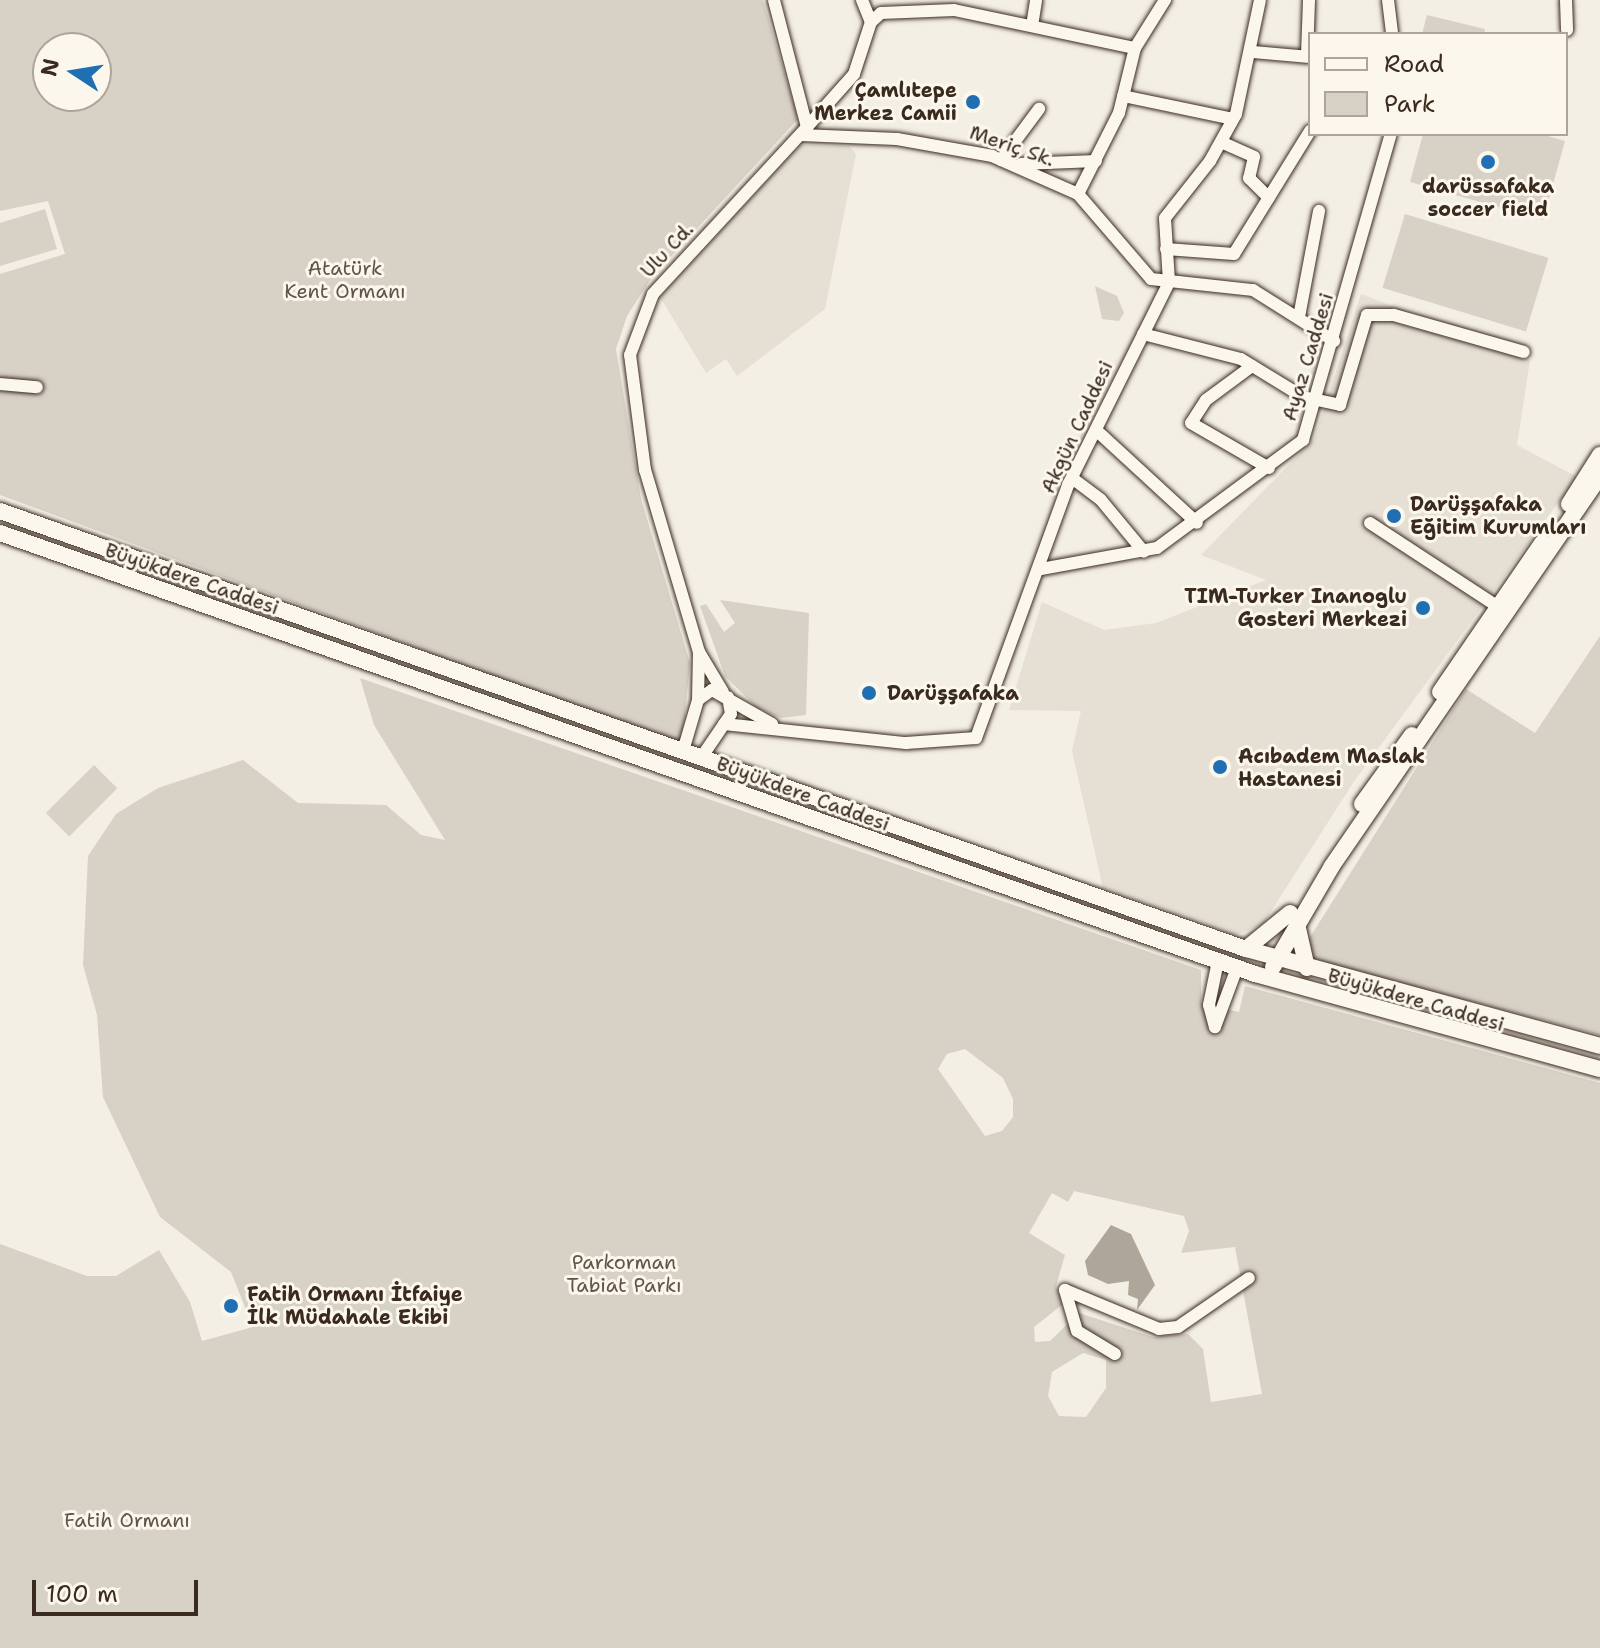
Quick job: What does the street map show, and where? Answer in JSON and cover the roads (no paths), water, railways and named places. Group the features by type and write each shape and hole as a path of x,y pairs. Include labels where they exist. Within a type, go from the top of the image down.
{"main road":[{"path":"1210,958 1222,954 1274,966 1293,918 1600,455"},
{"path":"1246,949 1293,918 1600,476"},
{"name":"Büyükdere Caddesi","path":"0,511 680,747 709,761 1246,949 1274,966 1600,1069"},
{"name":"Büyükdere Caddesi","path":"0,533 1237,968 1307,968 1600,1046"},
{"path":"680,747 685,773 709,761"},
{"path":"1293,918 1307,968"}],"street":[{"path":"774,0 804,131"},
{"path":"862,0 871,22 881,13 950,5 1135,48"},
{"path":"1032,26 1036,0"},
{"path":"1078,194 1096,161 1123,96 1135,48 1165,0"},
{"path":"1260,0 1253,52 1233,119 1221,142 1165,218 1169,282 1253,290 1334,341"},
{"path":"1308,32 1309,0"},
{"path":"1388,0 1392,32"},
{"path":"1566,0 1567,30"},
{"name":"Ulu Cd.","path":"725,694 699,652 645,470 630,355 653,294 854,74 871,22"},
{"path":"1253,52 1308,56"},
{"path":"1123,96 1233,119"},
{"path":"1006,162 1039,109"},
{"name":"Meriç Sk.","path":"804,131 897,139 1006,162 1078,194 1145,275 1169,282"},
{"path":"1166,249 1234,254 1308,134"},
{"name":"Ayaz Caddesi","path":"1041,569 1144,552 1197,523 1303,440 1334,341 1390,136"},
{"path":"1221,142 1254,157 1249,178 1269,198"},
{"path":"1006,162 1096,161"},
{"path":"1299,317 1319,211"},
{"name":"Akgün Caddesi","path":"722,725 776,726 906,743 976,738 1041,569 1072,478 1169,282"},
{"path":"1143,334 1252,366 1316,402 1340,405 1367,315 1394,315 1524,352"},
{"path":"1252,366 1206,400 1191,423 1269,468"},
{"path":"0,384 37,387"},
{"path":"1096,430 1197,523"},
{"path":"1072,478 1101,500 1144,552"},
{"path":"1370,523 1497,606"},
{"name":"Ulu Cd.","path":"680,747 697,703 699,652"},
{"path":"709,761 710,743 722,725 732,708 725,694 712,690 697,703 702,722 722,725"},
{"name":"Akgün Caddesi","path":"725,694 776,726"},
{"path":"1210,958 1209,1005 1215,1027 1237,968"},
{"path":"1115,1354 1077,1331 1065,1290 1159,1329 1178,1327 1249,1278"}],"place":[{"name":"Çamlıtepe Merkez Camii","path":"973,102"},
{"name":"darüssafaka soccer field","path":"1488,162"},
{"name":"Darüşşafaka Eğitim Kurumları","path":"1394,516"},
{"name":"TIM-Turker Inanoglu Gosteri Merkezi","path":"1423,608"},
{"name":"Darüşşafaka","path":"869,693"},
{"name":"Acıbadem Maslak Hastanesi","path":"1220,767"},
{"name":"Fatih Ormanı İtfaiye İlk Müdahale Ekibi","path":"231,1306"}],"park label":[{"name":"Atatürk Kent Ormanı","path":"345,280"},
{"name":"Parkorman Tabiat Parkı","path":"624,1274"},
{"name":"Fatih Ormanı","path":"127,1520"}]}
